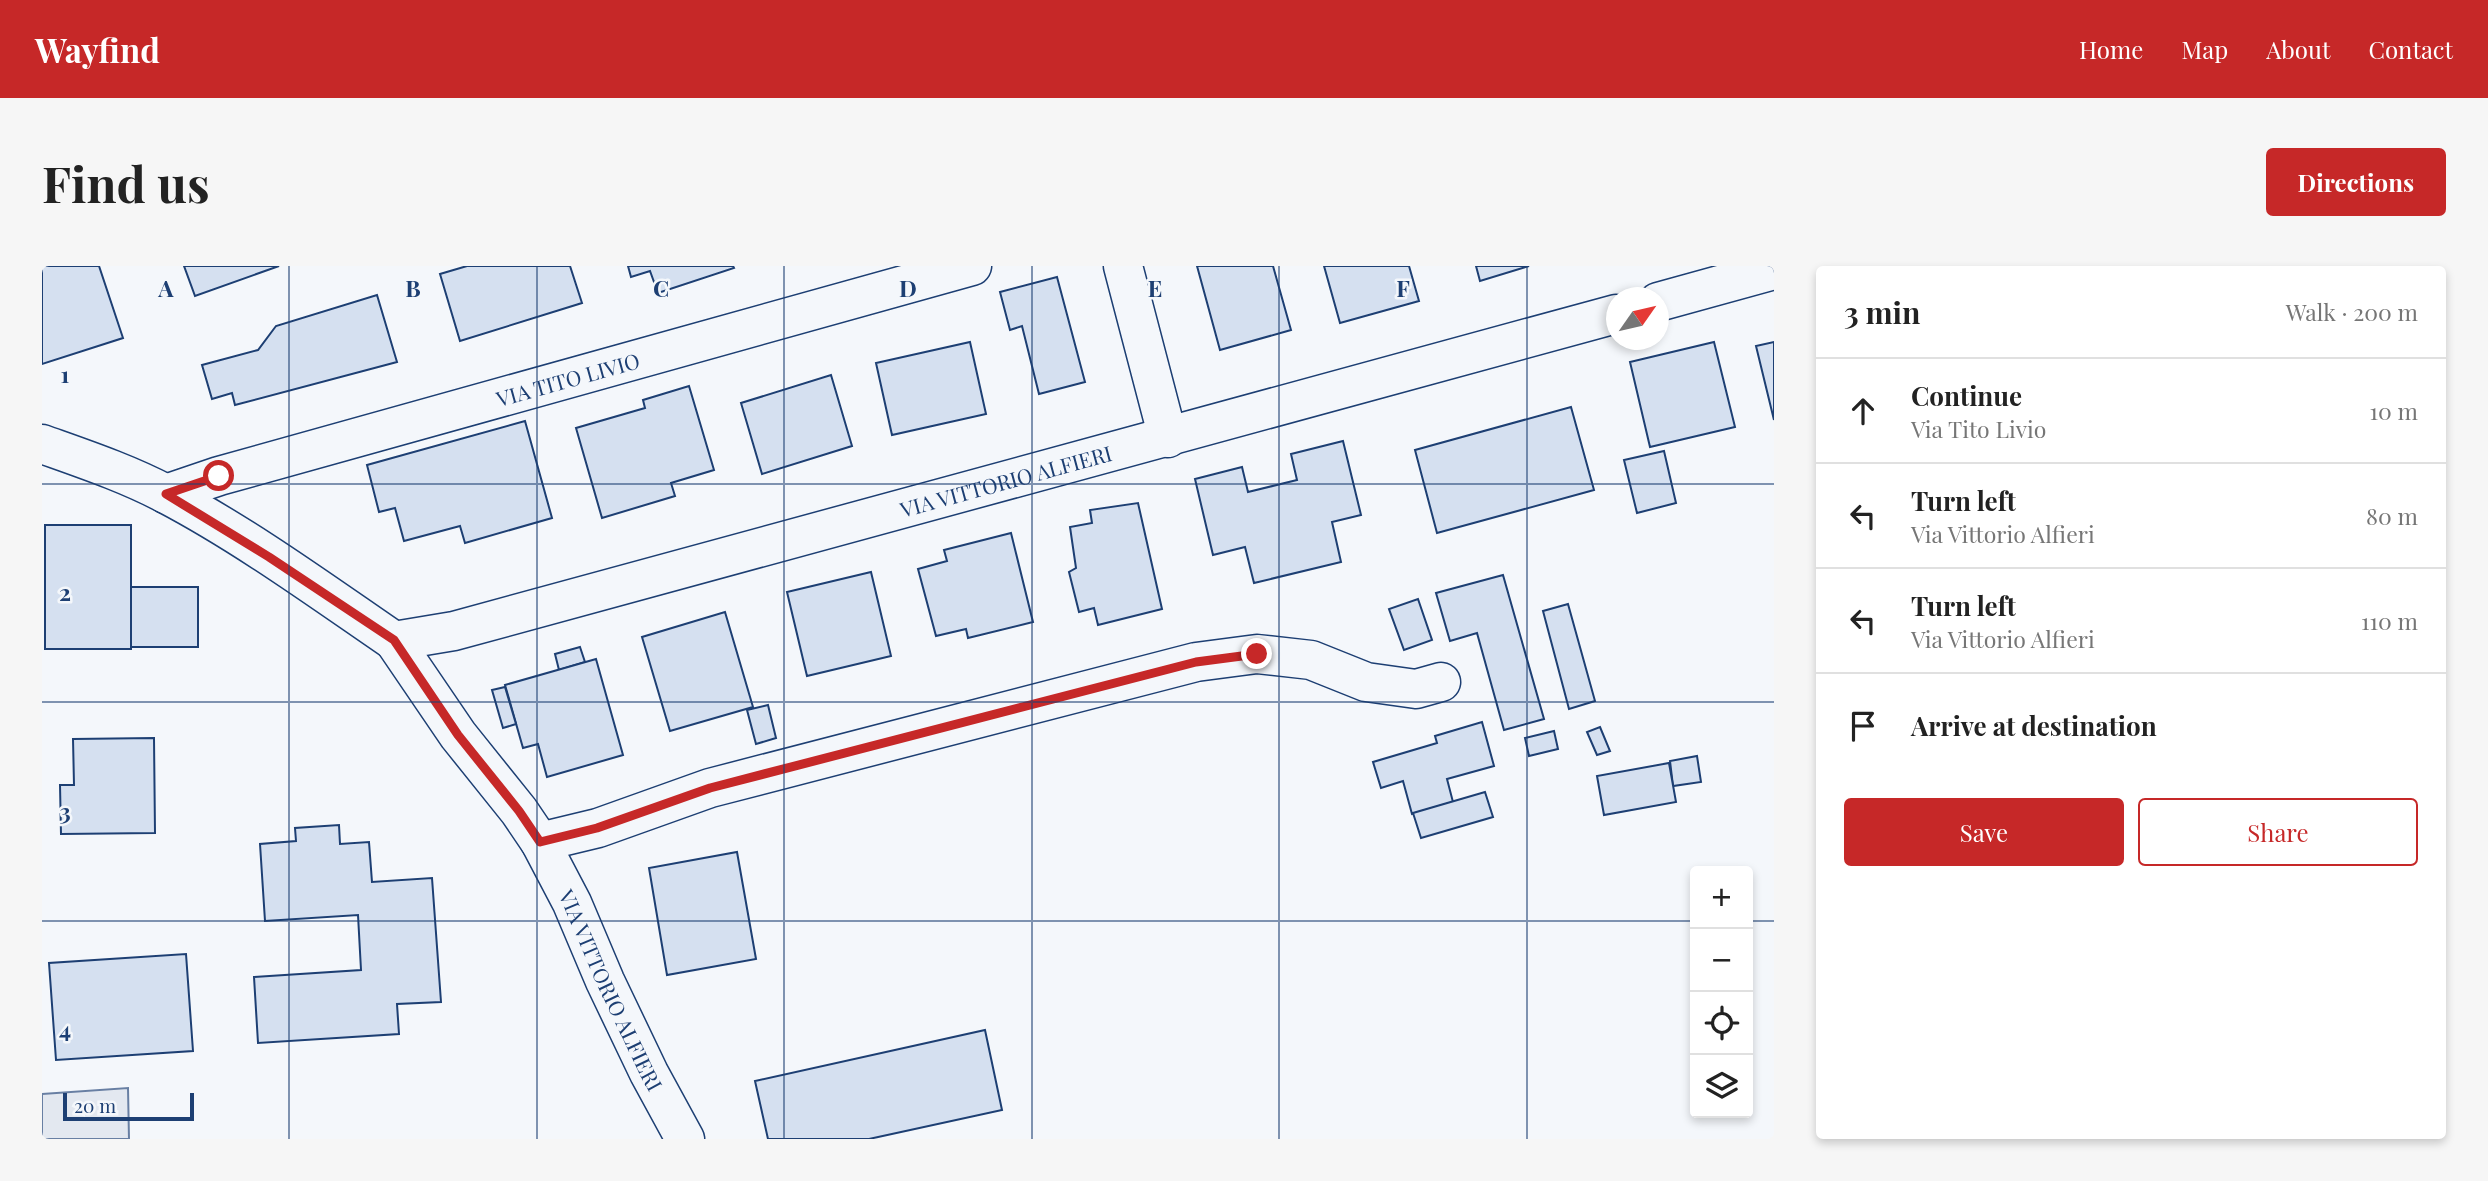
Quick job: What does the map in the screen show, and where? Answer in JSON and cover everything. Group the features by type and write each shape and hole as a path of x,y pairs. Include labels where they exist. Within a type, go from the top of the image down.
{"street":[{"name":"VIA TITO LIVIO","path":"166,494 232,472 972,266"},
{"path":"1123,266 1168,438"},
{"path":"1669,299 1774,270"},
{"name":"VIA VITTORIO ALFIERI","path":"394,640 468,627 1606,317"},
{"name":"VIA VITTORIO ALFIERI","path":"42,444 128,476 166,494 269,557 394,640 458,735 519,811 540,842 572,903 605,981 649,1073 685,1139"},
{"path":"540,842 597,828 710,788 1196,662 1257,654 1311,660 1366,682 1378,684 1416,689 1441,682"}],"shaded area":[{"path":"128,1088 129,1139 42,1139 42,1094"}],"building":[{"path":"42,266 99,266 123,338 42,364"},
{"path":"184,266 279,266 195,296"},
{"path":"467,266 570,266 582,303 460,341 440,274"},
{"path":"628,266 734,268 658,293 650,271 631,277"},
{"path":"1197,266 1273,266 1291,330 1220,350"},
{"path":"1324,266 1409,266 1419,301 1340,323"},
{"path":"1476,266 1529,266 1480,281"},
{"path":"1057,277 1085,382 1039,394 1022,326 1010,330 1000,292"},
{"path":"377,295 397,362 235,405 232,393 212,399 202,365 258,350 276,326"},
{"path":"970,342 986,414 892,435 876,363"},
{"path":"1714,342 1735,427 1650,447 1630,362"},
{"path":"1774,342 1774,420 1756,346"},
{"path":"831,375 852,446 762,474 741,403"},
{"path":"689,386 714,470 671,483 675,496 602,518 576,428 645,408 643,400"},
{"path":"1571,407 1594,490 1437,533 1415,450"},
{"path":"525,421 552,518 465,543 460,526 404,541 395,508 379,512 367,465"},
{"path":"1343,441 1361,515 1332,522 1341,562 1254,583 1245,547 1213,555 1195,479 1242,467 1248,492 1297,480 1291,454"},
{"path":"1664,451 1676,503 1637,513 1624,460"},
{"path":"1138,503 1162,609 1098,625 1094,608 1079,612 1069,572 1076,568 1070,527 1092,523 1090,510"},
{"path":"45,525 131,525 131,649 45,649"},
{"path":"1011,533 1033,622 968,638 966,629 936,636 918,569 947,561 944,550"},
{"path":"871,572 891,656 807,676 787,592"},
{"path":"1503,575 1544,719 1504,730 1477,633 1450,641 1436,593"},
{"path":"131,587 198,587 198,647 131,647"},
{"path":"1418,599 1432,640 1404,650 1389,609"},
{"path":"1568,604 1595,701 1569,709 1543,611"},
{"path":"725,612 753,707 670,731 642,637"},
{"path":"580,647 585,662 559,670 555,654"},
{"path":"596,659 623,755 547,777 538,744 523,748 505,685"},
{"path":"505,687 516,724 503,728 492,690"},
{"path":"768,705 776,738 756,744 747,710"},
{"path":"1482,722 1494,766 1447,779 1453,802 1412,814 1403,781 1381,788 1373,762 1437,743 1435,736"},
{"path":"1600,727 1610,751 1597,755 1587,732"},
{"path":"1554,731 1558,749 1529,756 1525,738"},
{"path":"154,738 155,833 61,834 60,785 74,785 73,739"},
{"path":"1697,756 1701,782 1673,786 1670,761"},
{"path":"1669,763 1676,802 1604,815 1597,776"},
{"path":"1485,792 1493,817 1421,838 1413,813"},
{"path":"339,825 340,844 369,842 372,882 432,878 441,1002 397,1004 399,1034 258,1043 254,977 361,970 358,915 265,921 260,844 296,841 295,828"},
{"path":"737,852 756,959 667,975 649,868"},
{"path":"186,954 193,1051 56,1060 49,963"},
{"path":"985,1030 1002,1110 869,1139 768,1139 755,1081"}],"route":[{"path":"219,476 166,494 269,557 394,640 458,735 519,811 540,842 597,828 710,788 1196,662 1257,654"}]}
